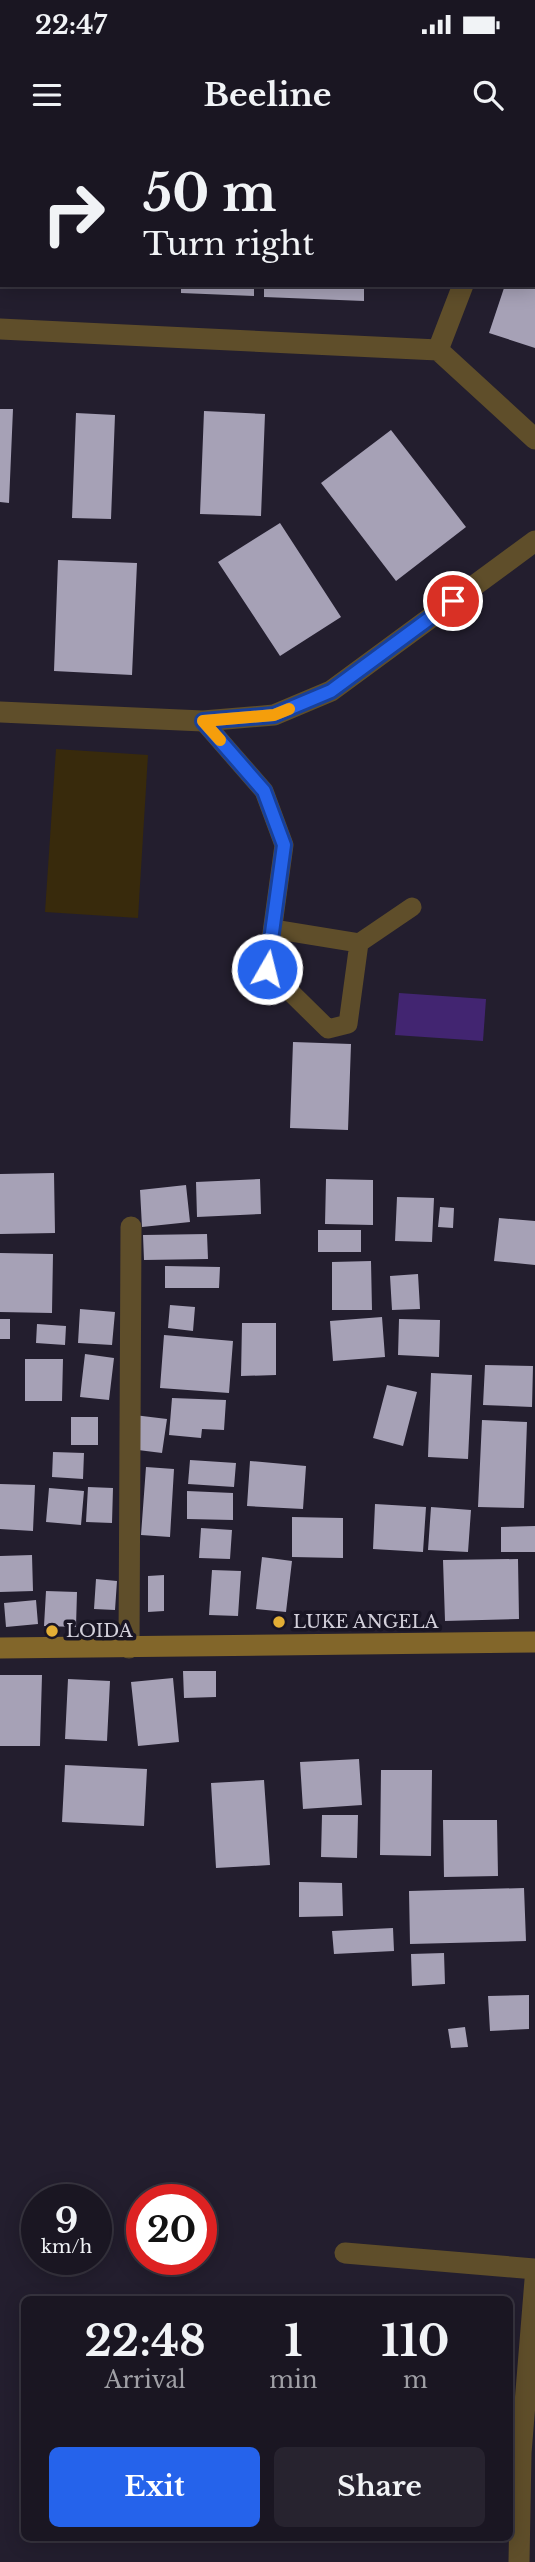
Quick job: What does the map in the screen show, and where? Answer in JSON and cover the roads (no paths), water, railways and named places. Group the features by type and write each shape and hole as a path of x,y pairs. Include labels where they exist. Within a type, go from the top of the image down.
{"street":[{"path":"438,350 462,287"},
{"path":"0,328 438,350 535,439"},
{"path":"0,712 203,721 274,715 331,691 535,541"},
{"path":"129,1648 131,1227"},
{"path":"0,1648 535,1642"},
{"path":"345,2253 535,2269"},
{"path":"519,2562 522,2452 535,2280"}],"lane":[{"path":"203,721 264,791 284,845 267,969 328,1029 348,1024 359,943"},
{"path":"273,929 359,943 412,907"}],"place":[{"name":"LUKE ANGELA","path":"279,1622"},
{"name":"LOIDA","path":"52,1631"}]}
